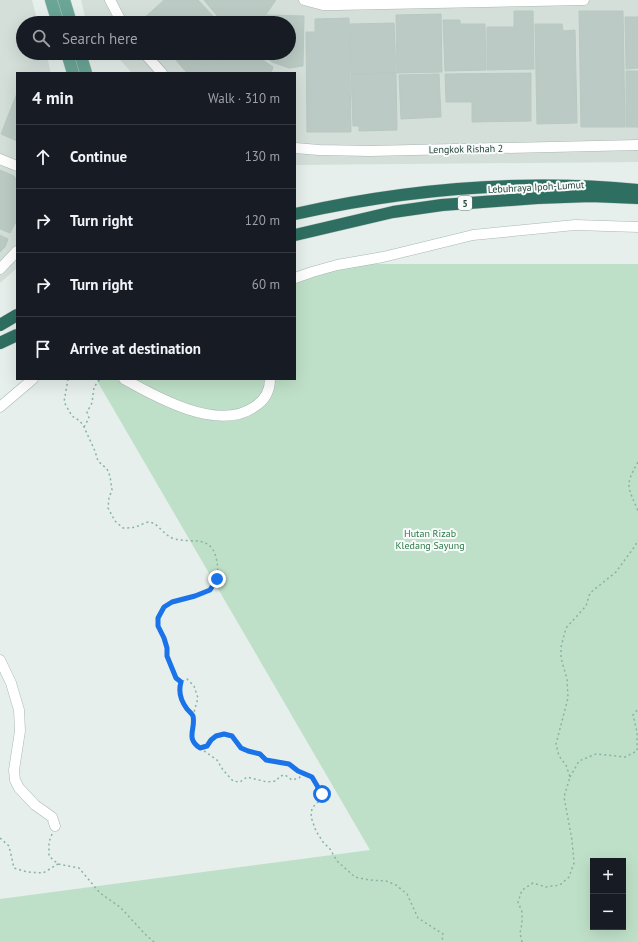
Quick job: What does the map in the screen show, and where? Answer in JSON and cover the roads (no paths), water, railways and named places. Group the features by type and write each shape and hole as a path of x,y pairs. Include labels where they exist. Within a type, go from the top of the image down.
{"highway":[{"name":"Lebuhraya Ipoh-Lumut","path":"296,214 392,196 482,188 537,185 591,186 638,190"},
{"name":"Lebuhraya Ipoh-Lumut","path":"296,235 394,212 442,205 537,198 597,196 638,198"},
{"path":"296,227 354,216 394,212"},
{"path":"0,324 16,316"},
{"path":"2,342 16,334"}],"main road":[{"path":"51,0 56,16"},
{"path":"64,0 69,16"},
{"path":"69,60 73,72"},
{"path":"82,60 86,72"}],"street":[{"path":"110,0 118,16"},
{"path":"304,0 323,4 336,2 584,0"},
{"path":"150,60 161,72"},
{"name":"Lengkok Rishah 2","path":"296,148 370,151 638,145"},
{"path":"0,159 16,166"},
{"path":"296,278 337,265 391,256 473,234 575,225 638,227"},
{"path":"0,269 16,252"},
{"path":"0,407 32,380"},
{"path":"126,380 148,393 187,409 214,415 233,416 249,410 262,402 270,385 270,380"},
{"path":"0,660 11,683 19,710 20,731 14,770 15,780 18,788 35,805 52,817 55,826"}],"park label":[{"name":"Hutan Rizab Kledang Sayung","path":"430,538"}]}
